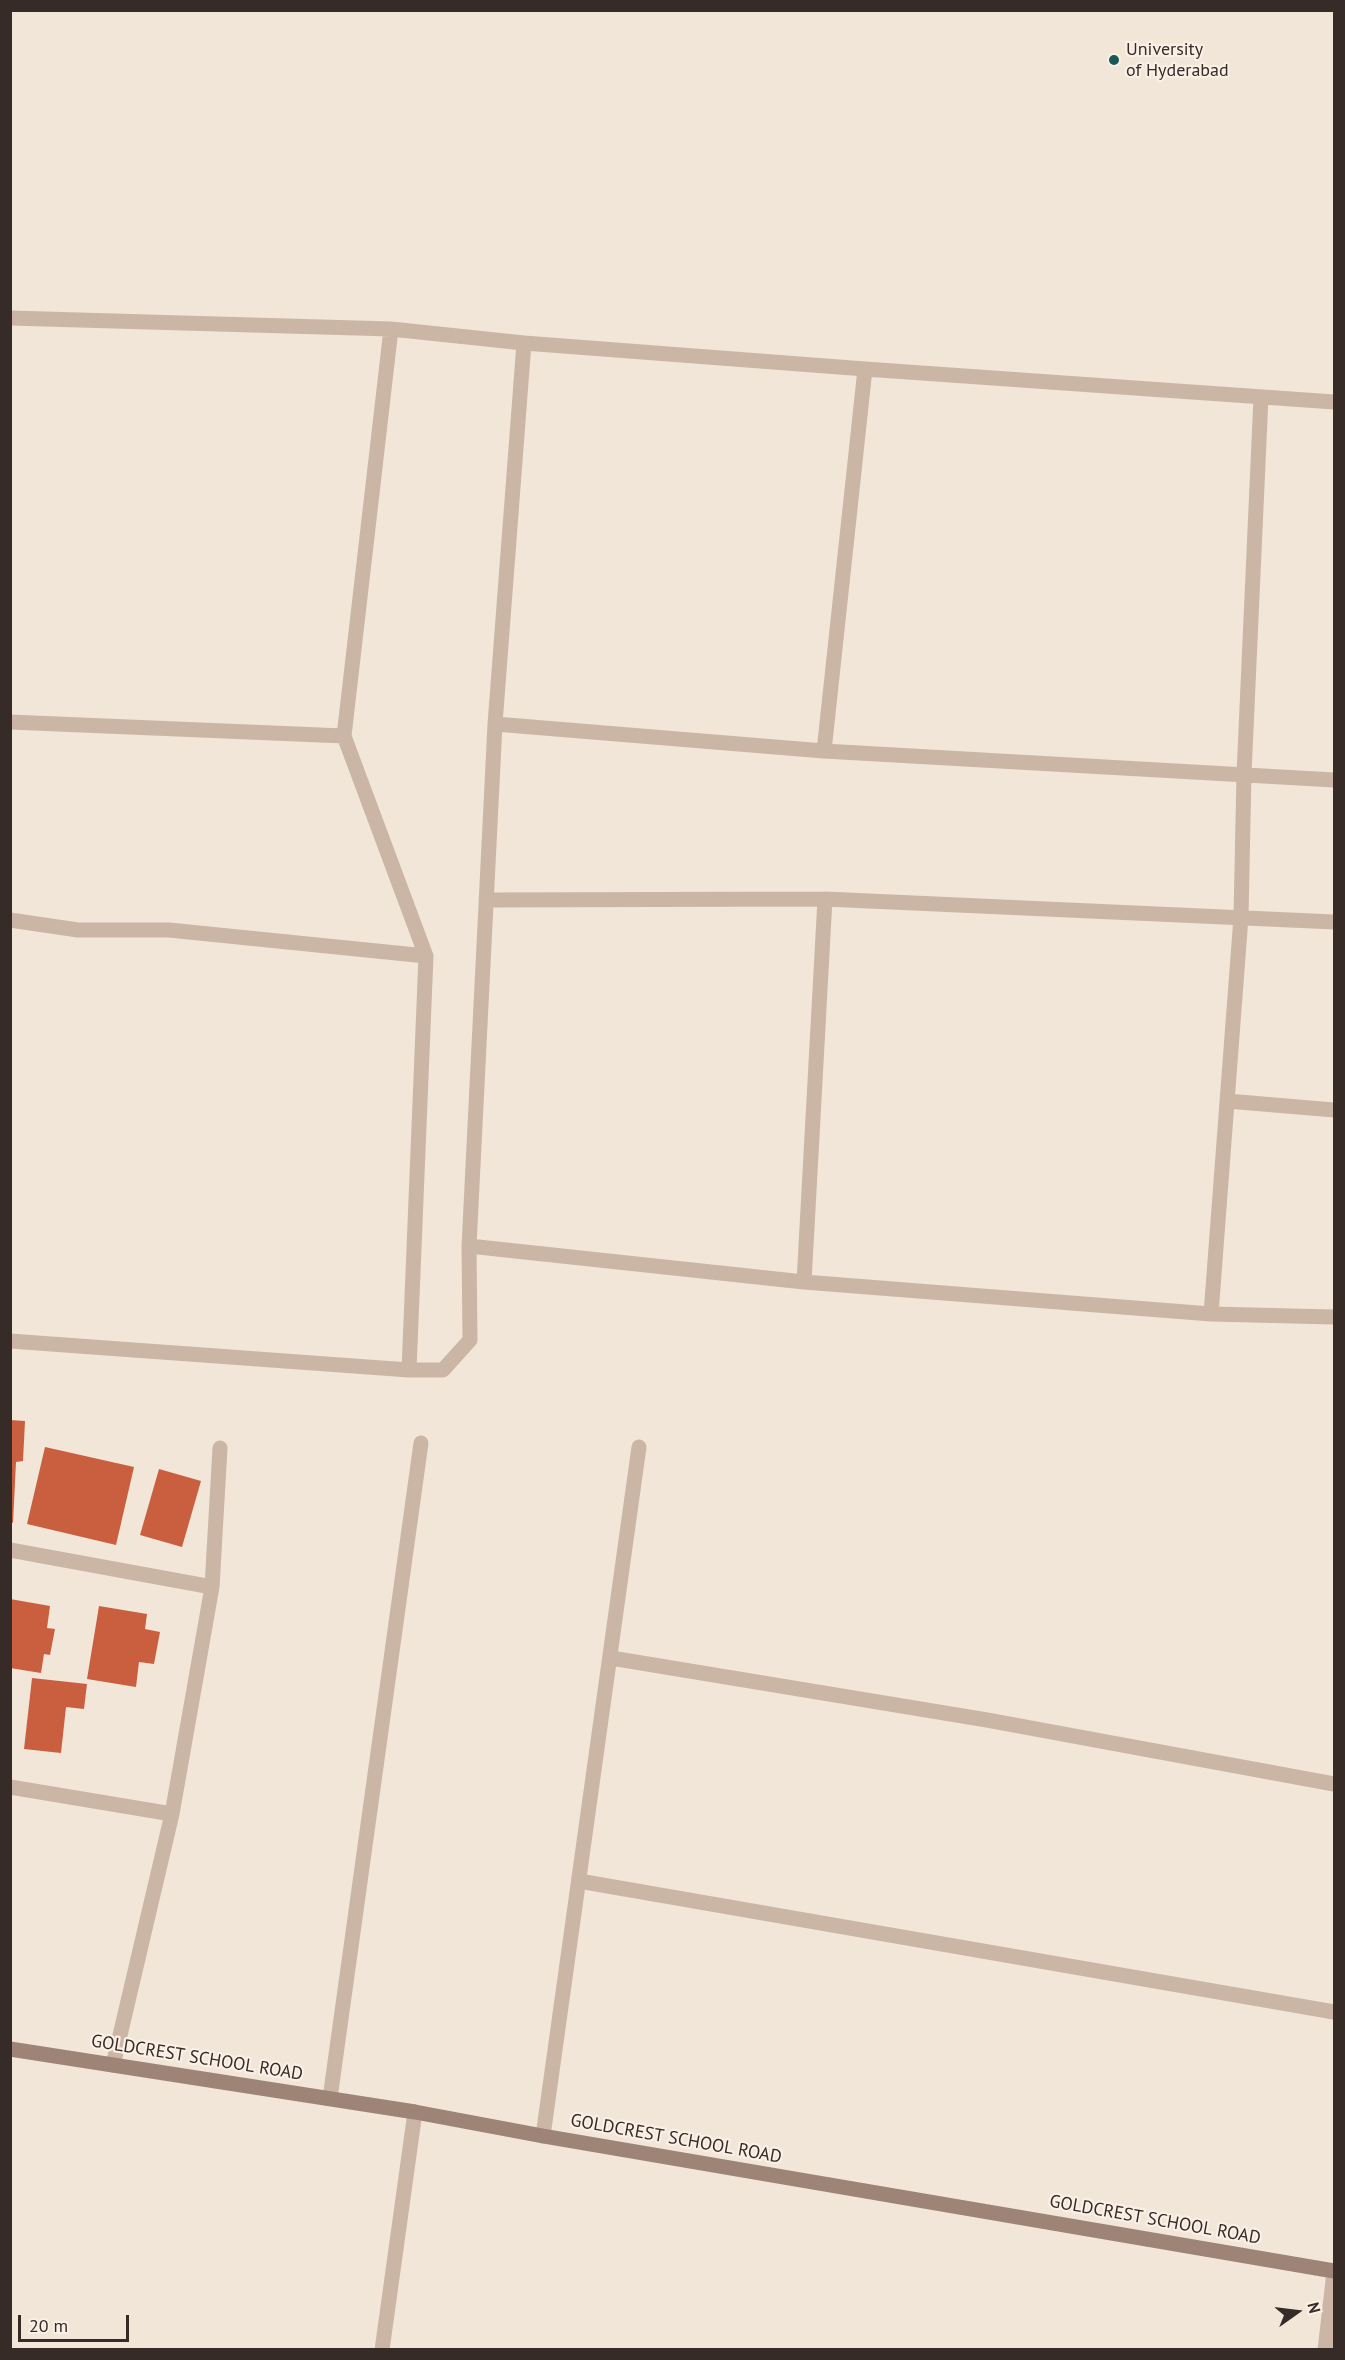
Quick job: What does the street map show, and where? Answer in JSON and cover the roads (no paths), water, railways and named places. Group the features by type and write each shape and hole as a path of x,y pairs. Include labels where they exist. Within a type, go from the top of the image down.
{"street":[{"path":"10,318 391,329 524,343 1335,402"},
{"path":"391,329 344,736 426,956 409,1370"},
{"path":"10,1341 409,1370 443,1370 470,1340 469,1246 495,724 524,343"},
{"path":"824,751 865,369"},
{"path":"1211,1314 1241,917 1244,774 1261,397"},
{"path":"10,722 344,736"},
{"path":"495,724 824,751 1335,780"},
{"path":"488,900 825,899 1335,922"},
{"path":"804,1282 825,899"},
{"path":"10,920 78,930 169,930 426,956"},
{"path":"1227,1101 1335,1110"},
{"path":"469,1246 804,1282 1211,1314 1335,1317"},
{"path":"330,2098 421,1443"},
{"path":"543,2136 639,1447"},
{"path":"113,2065 172,1814 212,1587 220,1448"},
{"path":"10,1550 212,1587"},
{"path":"611,1658 987,1720 1335,1784"},
{"path":"10,1787 172,1814"},
{"path":"579,1881 1335,2012"},
{"name":"GOLDCREST SCHOOL ROAD","path":"10,2049 415,2112 543,2136 1335,2271"},
{"path":"381,2349 415,2112"},
{"path":"1325,2349 1335,2271"}],"place":[{"name":"University of Hyderabad","path":"1114,60"}]}
